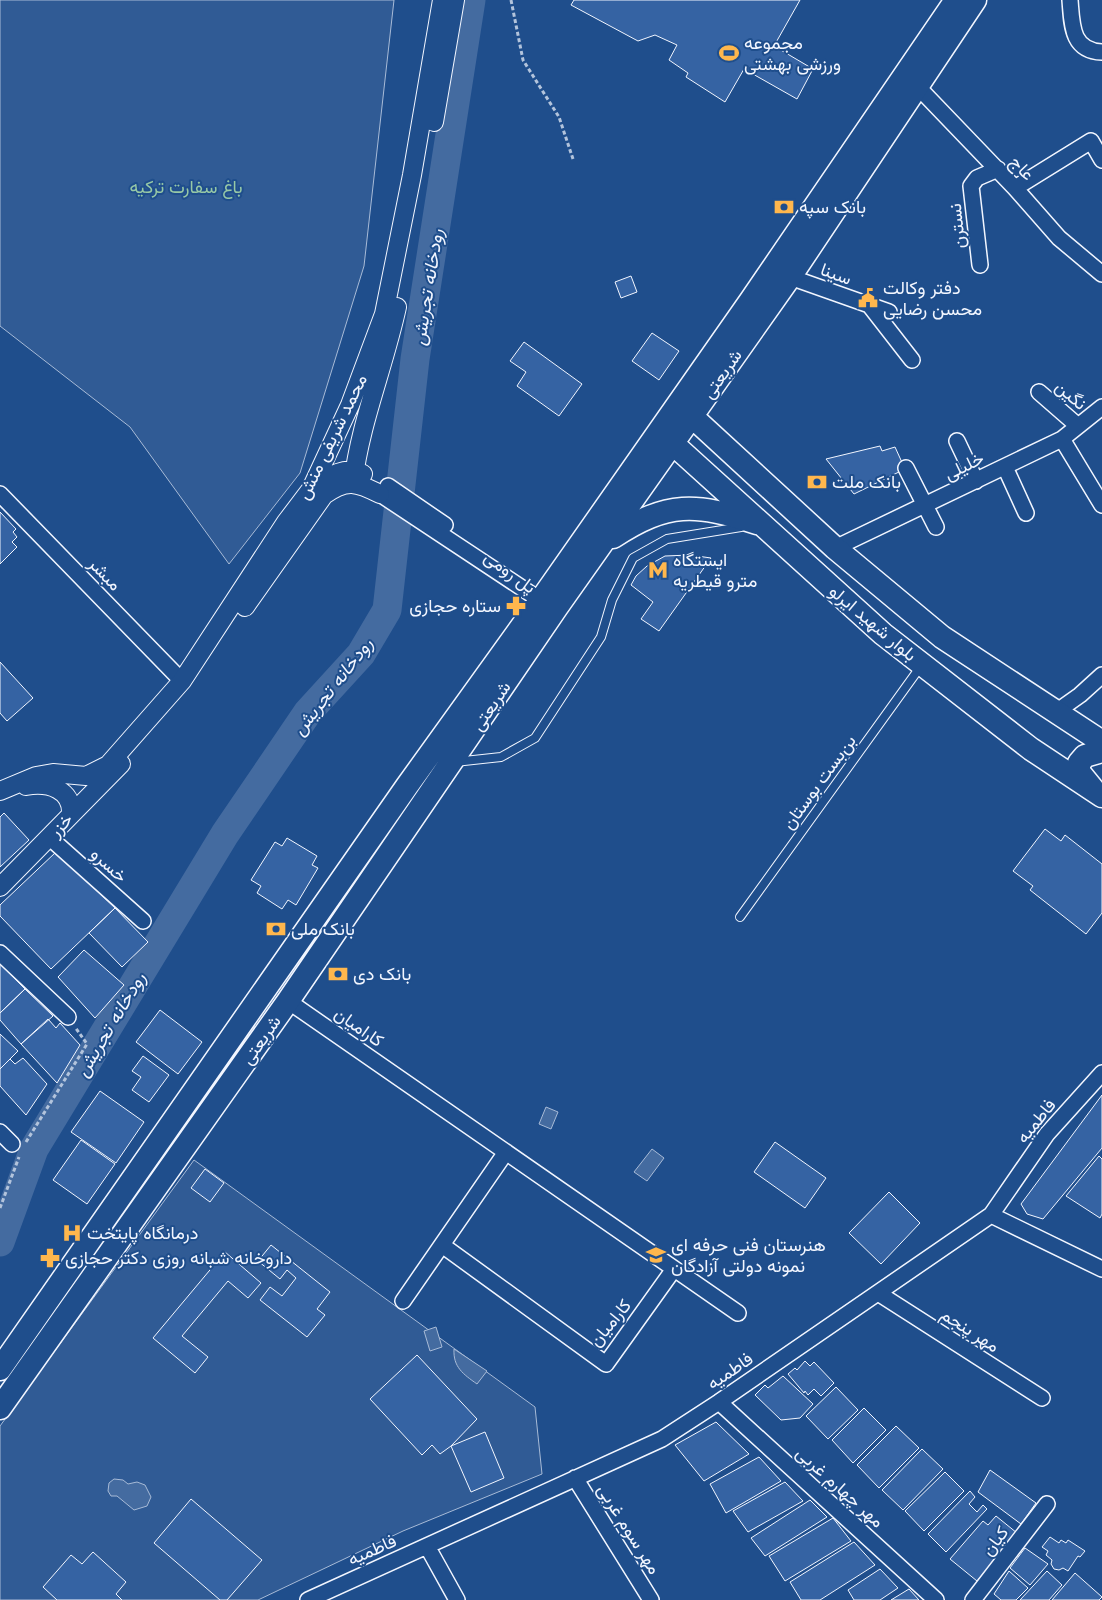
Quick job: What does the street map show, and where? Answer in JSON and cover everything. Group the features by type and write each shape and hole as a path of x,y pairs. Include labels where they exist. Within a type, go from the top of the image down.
{"main road":[{"name":"شریعتی","path":"0,1369 406,786 543,597 666,437 956,0"},
{"name":"شریعتی","path":"683,412 790,277 975,0"},
{"name":"بلوار شهید ایرلو","path":"683,412 835,548 942,637 1102,742"},
{"name":"شریعتی","path":"0,1408 288,1001 453,762 557,607 604,544 666,437"},
{"name":"بلوار شهید ایرلو","path":"666,437 764,525 821,580 883,634 1031,748 1099,794"},
{"path":"604,544 635,523 674,508 722,512 764,525"},
{"path":"1099,794 1080,772 1079,763 1085,756 1102,751"}],"street":[{"name":"محمد شریفی منش","path":"122,763 190,688 299,528 318,492 384,314 412,175 442,0"},
{"name":"محمد شریفی منش","path":"354,476 358,444 391,336 424,178 455,0"},
{"path":"1070,0 1073,35 1082,45 1102,52"},
{"name":"عاج","path":"917,86 998,169 1059,238 1102,274"},
{"path":"1015,188 1091,140 1102,160"},
{"name":"نسترن","path":"980,266 971,186 977,178 998,169"},
{"name":"سینا","path":"790,277 889,312"},
{"path":"870,306 912,360"},
{"name":"نگین","path":"1039,392 1078,426"},
{"name":"خلیلی","path":"835,548 1062,439 1102,407"},
{"path":"1062,439 1102,505"},
{"path":"957,441 976,481"},
{"path":"1005,467 1026,513"},
{"path":"906,468 936,527"},
{"path":"318,492 334,474 354,476"},
{"name":"پل رومی","path":"354,476 384,490 543,597"},
{"name":"محمد شریفی منش","path":"1,790 36,776 53,773 86,776 108,765 182,681 286,522 318,492"},
{"name":"مبشر","path":"0,494 182,681"},
{"path":"1056,712 1080,695 1102,675"},
{"name":"خزر","path":"0,887 122,763"},
{"path":"1,790 34,784 56,788 67,795 72,805 71,815"},
{"name":"خسرو","path":"49,837 143,921"},
{"path":"0,952 68,1017"},
{"name":"کارامیان","path":"288,1001 674,1269 606,1364 442,1245"},
{"name":"فاطمیه","path":"308,1600 662,1439 719,1402 991,1215 1047,1134 1102,1073"},
{"path":"0,1132 19,1147"},
{"path":"403,1301 506,1152"},
{"path":"991,1215 1102,1269"},
{"path":"674,1269 738,1313"},
{"name":"مهر پنجم","path":"878,1293 1042,1398"},
{"name":"مهر چهارم غربی","path":"719,1402 936,1600"},
{"name":"مهر سوم غربی","path":"575,1478 651,1600"},
{"name":"کیان","path":"973,1600 1046,1504"},
{"path":"427,1546 457,1600"}],"lane":[{"path":"453,762 501,757 535,738 601,637 612,600 633,558 668,539 726,528 764,525"},
{"name":"بن‌بست بوستان","path":"740,917 922,664"}],"path":[{"path":"511,0 523,60 559,117 573,159"},
{"path":"0,1208 19,1147 87,1044"}],"green space":[{"name":"باغ سفارت ترکیه","path":"0,0 394,0 364,266 300,473 229,564 130,427 0,326"},
{"path":"194,1160 535,1407 542,1474 403,1531 258,1600 0,1600 0,1426"}],"shaded area":[{"path":"546,1107 558,1112 551,1129 539,1124"},
{"path":"652,1149 664,1158 647,1181 634,1172"},
{"path":"436,1327 442,1347 430,1351 424,1331"},
{"path":"454,1349 487,1371 477,1384 460,1370 455,1361"},
{"path":"114,1479 123,1480 128,1484 137,1482 145,1485 151,1497 147,1506 134,1510 117,1496 111,1496 108,1491 109,1483"}],"building":[{"name":"مجموعه ورزشی بهشتی","path":"574,0 800,0 774,46 813,69 797,99 744,69 725,102 686,77 688,73 669,60 677,45 655,35 638,41 571,5"},
{"path":"631,276 637,292 621,298 615,282"},
{"path":"652,333 679,351 659,380 632,361"},
{"path":"524,342 582,384 559,416 517,386 526,372 510,361"},
{"path":"880,446 882,451 895,447 905,469 854,494 826,459"},
{"path":"0,512 16,529 13,532 17,537 12,542 17,547 0,564"},
{"path":"690,555 711,558 659,631 641,619 653,602 631,585 636,576 647,566 665,556"},
{"path":"0,662 33,698 7,721 0,713"},
{"path":"4,813 29,840 0,867 0,817"},
{"path":"1045,829 1061,841 1065,835 1102,864 1102,913 1086,934 1030,890 1033,886 1013,871"},
{"path":"287,838 317,856 312,865 318,868 296,905 288,900 282,909 257,893 261,886 251,880 275,842 282,846"},
{"path":"56,852 115,908 51,969 0,916 0,905"},
{"path":"115,908 148,942 122,967 89,933"},
{"path":"84,950 124,985 95,1018 58,977"},
{"path":"0,964 25,989 0,1013"},
{"path":"25,989 53,1016 21,1044 0,1020 0,1013"},
{"path":"160,1010 202,1042 178,1074 136,1042"},
{"path":"48,1019 56,1028 60,1023 80,1045 57,1083 21,1044"},
{"path":"0,1034 18,1051 0,1069"},
{"path":"143,1056 169,1075 149,1102 132,1090 141,1077 132,1071"},
{"path":"23,1058 47,1084 26,1115 0,1086 0,1069 10,1059 15,1064"},
{"path":"100,1091 144,1122 116,1163 71,1132"},
{"path":"1102,1095 1102,1148 1043,1219 1027,1214 1021,1204"},
{"path":"81,1140 115,1164 87,1204 53,1180"},
{"path":"775,1142 826,1178 805,1208 754,1172"},
{"path":"1099,1156 1102,1159 1102,1214 1100,1218 1066,1196"},
{"path":"205,1169 224,1183 210,1202 191,1188"},
{"path":"889,1192 920,1223 881,1264 849,1233"},
{"path":"271,1245 330,1292 317,1309 325,1315 307,1337 260,1300 270,1287 282,1296 296,1278 287,1270 280,1279 258,1261"},
{"path":"225,1252 261,1283 248,1298 228,1281 182,1336 208,1357 195,1373 153,1338"},
{"path":"417,1355 477,1419 451,1446 440,1454 432,1445 422,1455 370,1399"},
{"path":"805,1361 810,1366 814,1362 834,1383 821,1396 814,1389 808,1395 805,1391 804,1393 788,1374 795,1368 797,1370"},
{"path":"783,1376 813,1404 800,1418 781,1420 755,1395 765,1385 768,1388"},
{"path":"836,1387 858,1410 828,1439 806,1416"},
{"path":"864,1408 886,1430 853,1463 832,1440"},
{"path":"716,1422 749,1454 704,1481 675,1445"},
{"path":"896,1426 919,1448 879,1488 857,1465"},
{"path":"485,1432 504,1478 471,1492 451,1446"},
{"path":"922,1449 943,1469 903,1510 882,1490"},
{"path":"759,1457 781,1481 726,1513 710,1484"},
{"path":"990,1470 1036,1503 1021,1524 978,1492"},
{"path":"945,1472 964,1491 924,1531 905,1511"},
{"path":"785,1482 803,1501 748,1532 733,1511"},
{"path":"970,1491 975,1497 969,1504 977,1512 983,1505 987,1509 946,1552 928,1534"},
{"path":"191,1499 262,1560 227,1600 220,1600 154,1543"},
{"path":"810,1500 827,1517 765,1556 751,1538"},
{"path":"996,1516 1017,1533 977,1581 950,1559 983,1521 988,1525"},
{"path":"833,1518 851,1541 785,1581 769,1556"},
{"path":"1050,1537 1059,1543 1061,1540 1066,1543 1068,1540 1085,1551 1080,1557 1078,1556 1068,1571 1063,1568 1059,1570 1054,1569 1051,1564 1052,1560 1046,1555 1048,1551 1042,1547"},
{"path":"854,1542 875,1565 820,1600 801,1600 790,1582"},
{"path":"1025,1548 1048,1564 1030,1585 1010,1568"},
{"path":"93,1552 126,1582 116,1594 122,1600 57,1600 43,1587 71,1555 82,1564"},
{"path":"880,1569 898,1588 880,1600 854,1600 848,1590"},
{"path":"1009,1571 1028,1588 1016,1600 1001,1600 994,1594"},
{"path":"1047,1571 1062,1585 1049,1600 1020,1600"},
{"path":"1075,1573 1102,1597 1099,1600 1052,1600"},
{"path":"909,1589 919,1600 891,1600"}],"waterway":[{"name":"رودخانه تجریش","path":"0,1242 34,1149 225,834 308,712 361,654 387,610 415,359 471,0"}],"place":[{"name":"مجموعه ورزشی بهشتی","path":"729,53"},
{"name":"بانک سپه","path":"784,207"},
{"name":"دفتر وکالت محسن رضایی","path":"868,298"},
{"name":"بانک ملت","path":"817,482"},
{"name":"ایستگاه مترو قیطریه","path":"658,570"},
{"name":"ستاره حجازی","path":"516,606"},
{"name":"بانک ملی","path":"276,929"},
{"name":"بانک دی","path":"338,974"},
{"name":"درمانگاه پایتخت","path":"72,1233"},
{"name":"هنرستان فنی حرفه ای نمونه دولتی آزادگان","path":"656,1255"},
{"name":"داروخانه شبانه روزی دکتر حجازی","path":"50,1258"}]}
